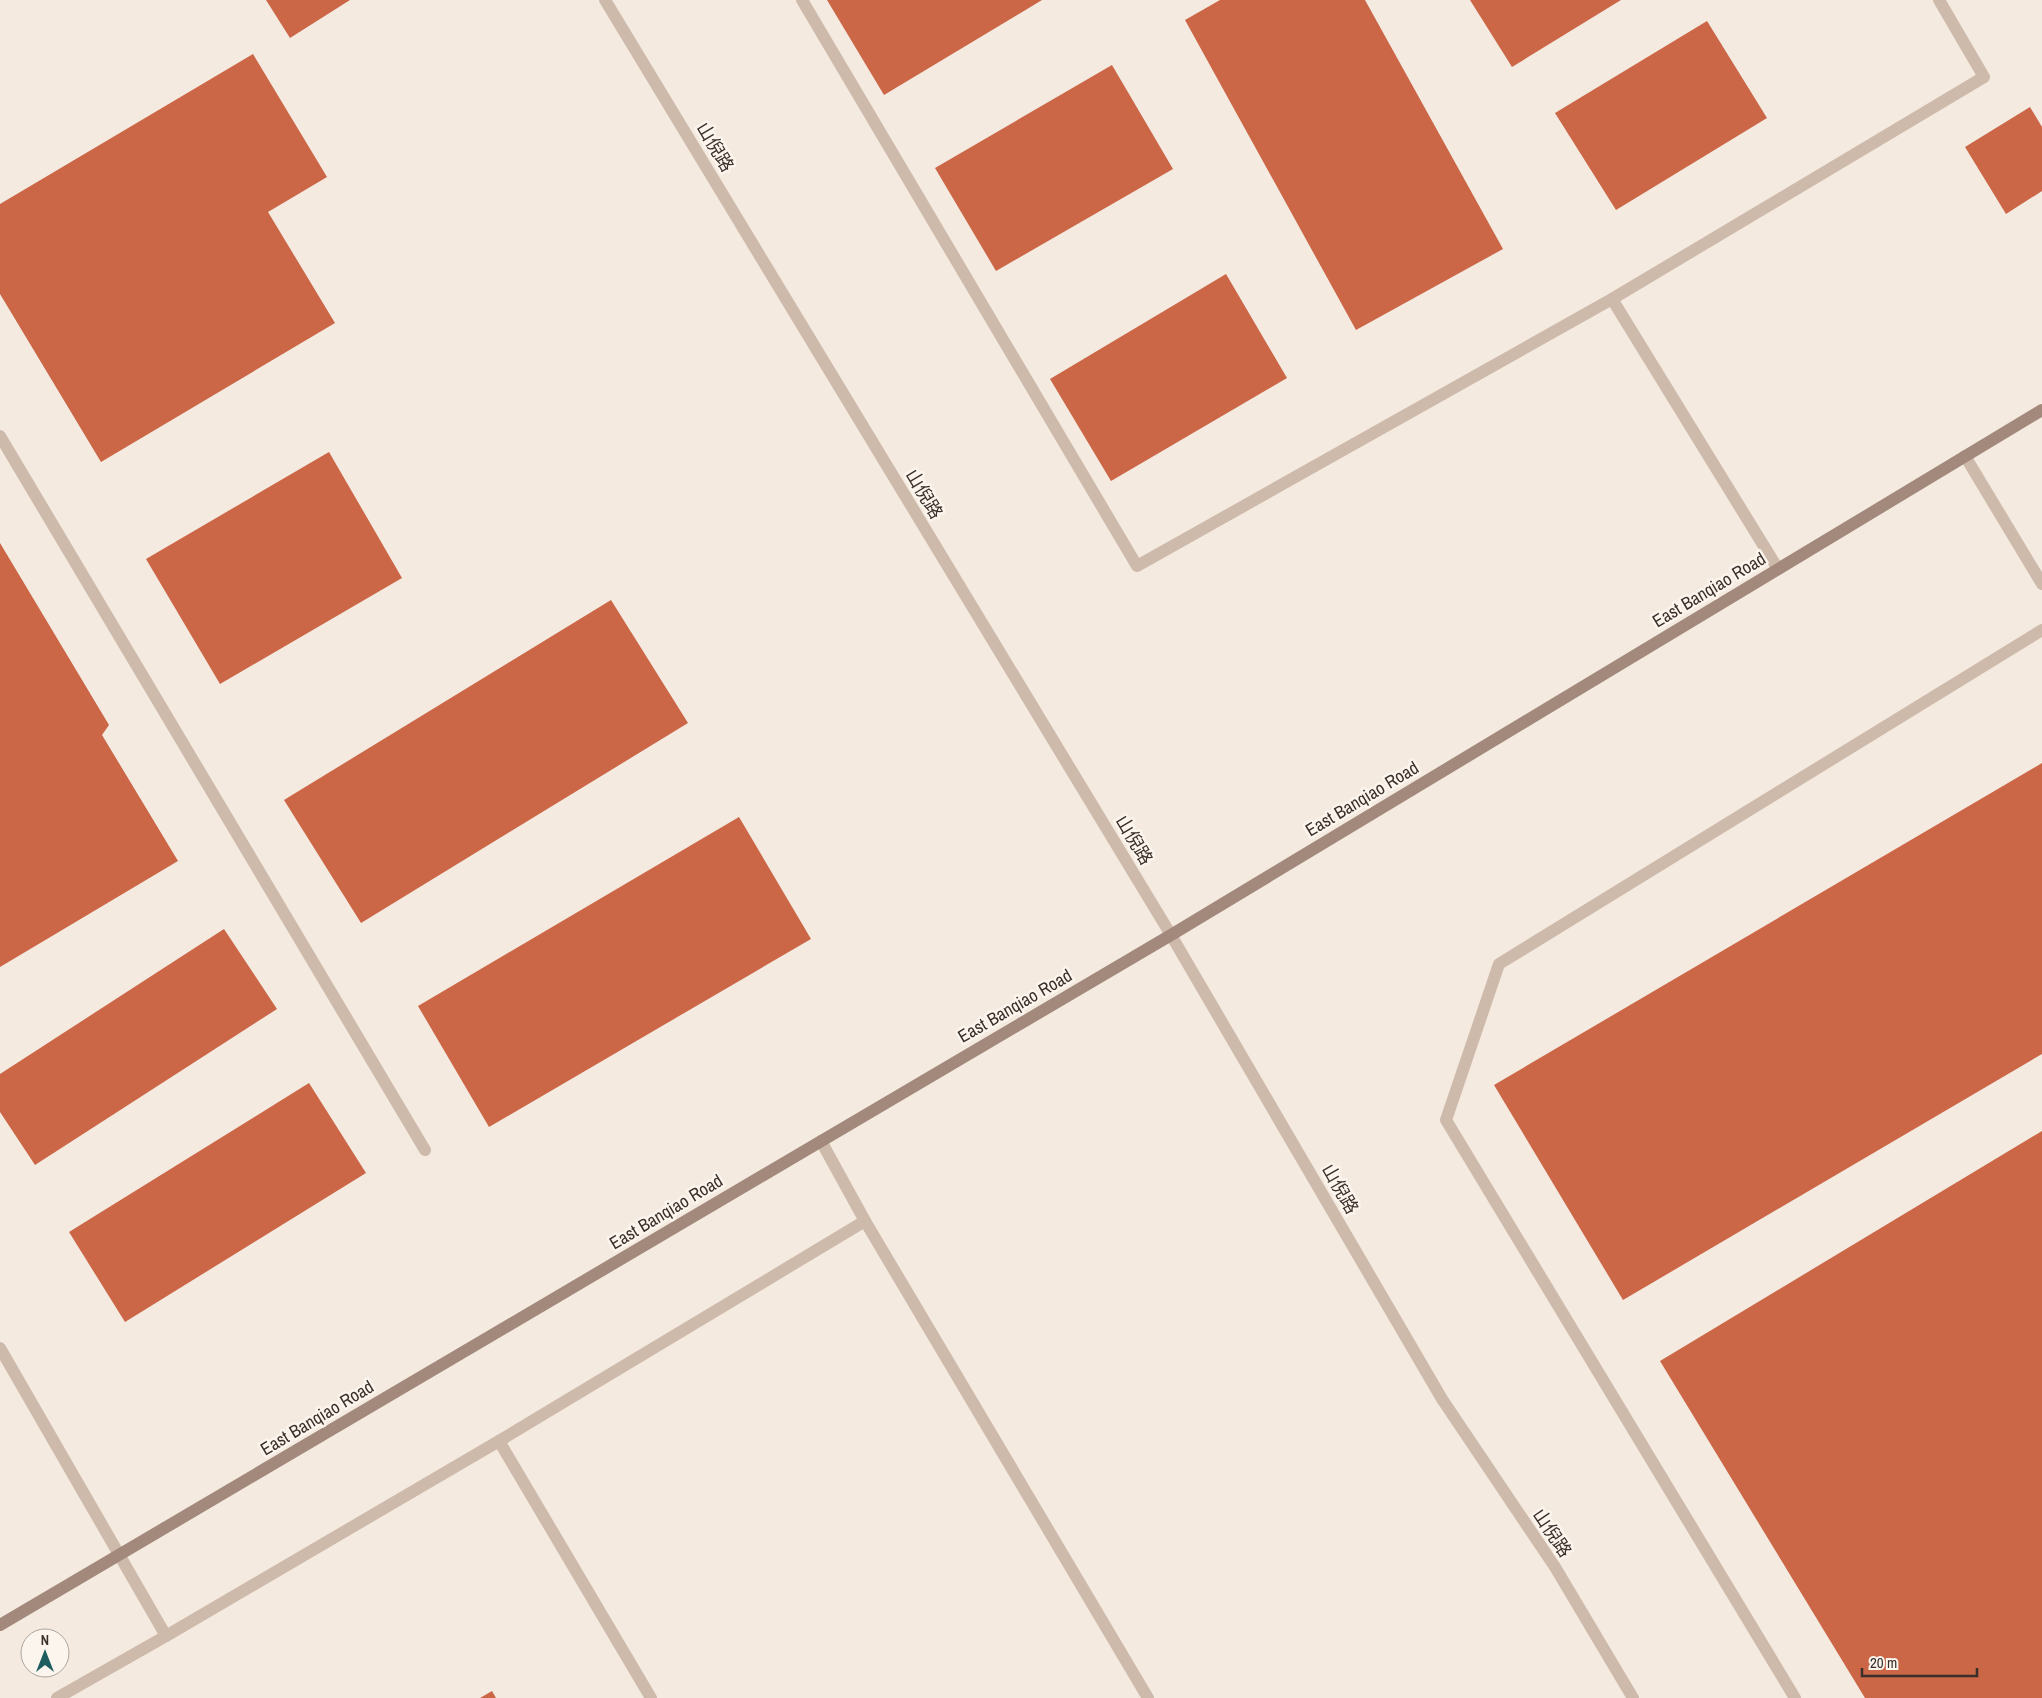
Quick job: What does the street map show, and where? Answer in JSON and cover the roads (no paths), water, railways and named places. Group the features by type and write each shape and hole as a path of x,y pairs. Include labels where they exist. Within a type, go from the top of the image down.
{"street":[{"name":"山倪路","path":"606,0 1171,935 1442,1399 1555,1567 1633,1698"},
{"path":"802,0 1137,566 1612,300 1984,77 1939,0"},
{"path":"1612,300 1778,569"},
{"name":"East Banqiao Road","path":"0,1625 1171,935 2042,410"},
{"path":"0,436 425,1150"},
{"path":"1964,456 2042,584"},
{"path":"1795,1698 1446,1120 1499,964 2042,630"},
{"path":"821,1141 865,1221 1148,1698"},
{"path":"57,1698 499,1441 865,1221"},
{"path":"0,1348 166,1636"},
{"path":"499,1441 651,1698"}]}
